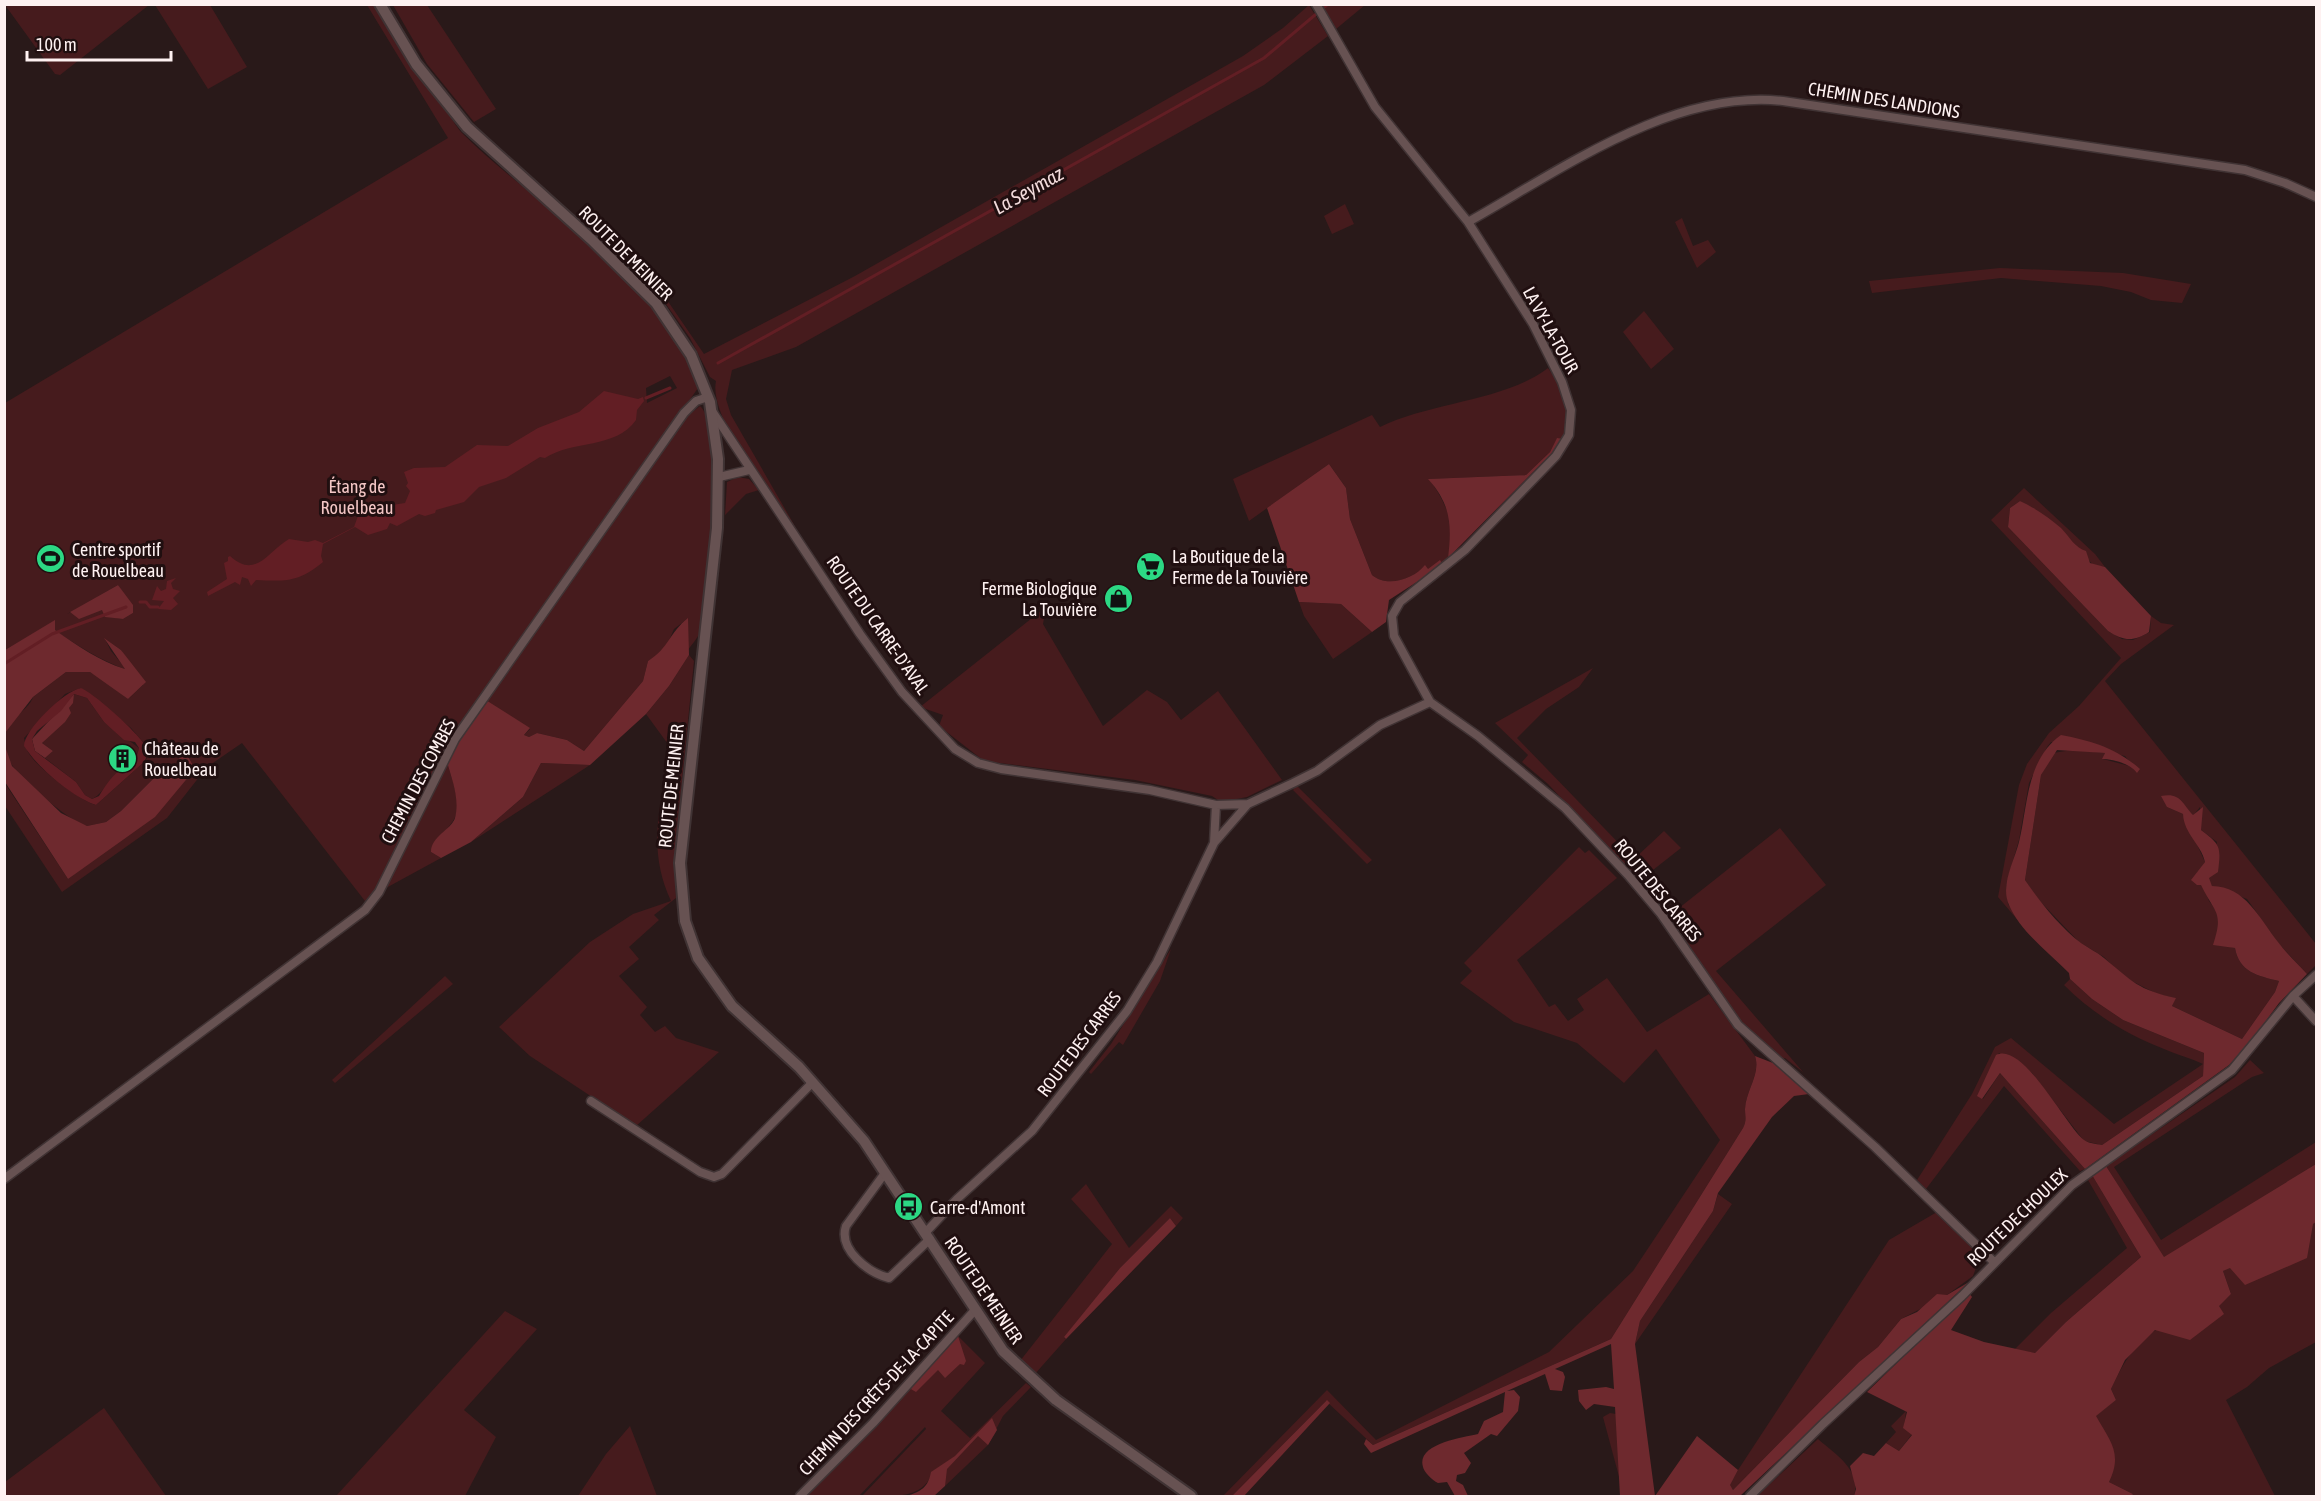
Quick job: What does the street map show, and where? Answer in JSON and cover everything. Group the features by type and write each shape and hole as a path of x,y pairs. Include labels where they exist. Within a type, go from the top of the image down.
{"street":[{"name":"ROUTE DE MEINIER","path":"380,4 416,64 467,127 624,269 656,303 691,355 708,396 712,411 718,477 716,543 681,840 681,899 692,944 717,987 732,1006 813,1082 846,1119 928,1235 1003,1350 1035,1383 1191,1497"},
{"name":"LA VY-LA-TOUR","path":"1316,4 1375,107 1468,222 1548,351 1566,393 1571,424 1562,447 1465,550 1406,596 1394,611 1392,621 1394,636 1430,702"},
{"name":"CHEMIN DES LANDIONS","path":"1468,222 1593,152 1651,124 1694,108 1750,99 1783,101 2245,170 2285,183 2316,197"},
{"name":"CHEMIN DES COMBES","path":"4,1179 365,910 379,892 455,739 684,413 696,401 708,396"},
{"name":"ROUTE DU CARRE-D'AVAL","path":"712,411 749,470 803,545 886,670 928,722 962,754 978,763 1001,769 1150,790 1215,805"},
{"path":"718,477 749,470"},
{"name":"ROUTE DES CARRES","path":"885,1173 846,1226 844,1236 851,1251 862,1264 889,1278 957,1199 1032,1131 1127,1011 1157,962 1214,843 1248,804 1317,771 1380,725 1430,702 1478,736 1565,808 1628,875 1660,914 1719,1002 1738,1025 1875,1147 1994,1262"},
{"name":"ROUTE DES CARRES","path":"1214,843 1215,805 1248,804"},
{"name":"ROUTE DE CHOULEX","path":"1750,1497 2072,1185 2232,1070 2293,996 2316,975"},
{"path":"2293,996 2316,1021"},
{"path":"591,1101 700,1172 714,1177 722,1174 813,1082"},
{"name":"CHEMIN DES CRÊTS-DE-LA-CAPITE","path":"800,1497 873,1423 975,1310"}],"green space":[{"path":"5,5 149,5 60,75 55,74"},
{"path":"155,5 210,5 247,67 208,89"},
{"name":"Étang de Rouelbeau","path":"367,5 375,5 408,61 462,133 597,249 660,315 683,351 698,388 451,740 374,892 365,901 242,743 207,767 167,818 62,892 5,806 4,782 68,879 195,769 181,747 178,749 180,765 165,767 121,811 106,822 87,826 47,800 17,772 10,761 6,750 7,728 27,707 33,697 66,672 90,672 128,699 143,685 121,650 105,639 111,651 127,670 89,652 54,630 55,621 5,650 5,403 448,138","holes":["670,376 677,388 647,403 646,388","118,585 133,613 123,619 109,617 115,592 67,614","81,688 131,728 148,748 144,762 96,805 80,797 49,774 33,758 26,747 24,738 65,694"]},
{"path":"393,5 427,5 496,109 474,122 427,64"},
{"path":"1309,5 1328,36 1264,85 796,347 732,370 726,399 731,415 796,528 744,457 722,415 716,397 716,381 710,377 690,338 651,283 654,281 704,354 855,276 1243,56 1283,28"},
{"path":"1321,5 1365,5 1336,29"},
{"path":"1345,204 1354,224 1332,234 1324,216"},
{"path":"1682,218 1693,246 1708,240 1716,252 1697,268 1675,222"},
{"path":"2000,268 2123,273 2191,284 2182,303 2151,300 2131,292 2101,286 2001,278 1872,293 1869,281"},
{"path":"1644,311 1674,349 1651,369 1623,332"},
{"path":"1548,368 1565,402 1566,430 1563,439 1557,439 1550,452 1526,475 1429,479 1445,506 1452,527 1452,548 1448,558 1441,565 1427,570 1425,566 1414,575 1400,580 1385,581 1372,575 1350,519 1346,488 1329,464 1249,521 1233,479 1372,415 1380,427 1422,412 1511,388"},
{"path":"700,406 707,420 713,477 707,585 698,636 688,650 687,619 674,629 664,652 648,661 643,681 584,751 567,740 537,733 529,737 524,735 530,729 486,700 685,418"},
{"path":"738,477 749,479 759,490 746,494 725,515 727,482"},
{"path":"2024,488 2095,554 2105,567 2093,565 2060,528 2020,501 2010,508 2008,527 2108,631 2122,639 2133,640 2150,632 2151,616 2161,623 2174,625 2121,664 2105,681 2316,944 2316,965 2307,974 2279,944 2247,899 2212,886 2208,878 2217,842 2201,830 2200,807 2193,816 2189,811 2167,807 2183,814 2205,862 2198,873 2209,901 2219,914 2222,945 2235,948 2241,963 2251,972 2279,981 2275,992 2242,1039 2172,1006 2175,998 2157,994 2122,976 2104,957 2079,942 2035,896 2025,880 2041,775 2053,753 2072,750 2105,753 2103,759 2133,767 2138,773 2125,756 2051,742 2029,783 2019,840 2006,885 2008,904 2027,931 1998,897 2019,785 2027,764 2049,733 2079,706 2121,658 1991,520"},
{"path":"1299,602 1341,604 1372,632 1333,659 1304,616"},
{"path":"1046,607 1043,624 1103,726 1147,690 1167,702 1181,720 1218,691 1282,780 1247,797 1221,802 1212,796 1135,780 984,761 939,726 943,715 920,707"},
{"path":"689,655 694,661 674,860 676,898 654,915 659,920 629,947 639,959 619,976 647,1007 640,1015 655,1032 665,1026 676,1038 719,1052 636,1126 530,1056 499,1027 590,942 633,914 671,901 659,863 657,845 663,789 673,751 646,714 669,686"},
{"path":"1593,668 1579,687 1546,709 1517,738 1634,859 1664,831 1681,848 1639,881 1548,784 1522,762 1528,755 1495,723"},
{"path":"74,694 87,698 104,722 139,748 136,759 122,768 92,799 85,795 76,782 45,758 53,751 42,743 69,708"},
{"path":"447,762 456,792 457,808 453,821 431,852 441,858 386,888"},
{"path":"541,763 590,765 471,842 523,797"},
{"path":"1296,785 1372,860 1367,864 1293,790"},
{"path":"1780,828 1826,885 1716,971 1803,1072 1785,1058 1783,1059 1746,1028 1728,1006 1684,937 1693,929 1679,908"},
{"path":"1579,847 1585,853 1589,850 1617,878 1517,960 1549,1007 1555,1004 1568,1021 1584,1010 1577,999 1607,978 1647,1032 1709,994 1755,1056 1755,1076 1746,1102 1743,1128 1611,1339 1373,1445 1326,1401 1232,1496 1223,1496 1327,1390 1376,1440 1549,1352 1633,1271 1720,1140 1656,1049 1624,1083 1577,1043 1514,1022 1460,983 1472,971 1464,963"},
{"path":"1171,949 1160,981 1123,1045 1119,1042 1091,1074 1089,1072 1111,1044"},
{"path":"445,976 453,984 335,1083 332,1080"},
{"path":"2070,979 2092,999 2123,1020 2204,1053 2203,1076 2102,1145 2084,1141 2032,1073 1999,1053 1978,1096 1983,1099 2000,1073 2085,1169 2080,1171 2004,1086 1926,1189 1917,1180 1972,1094 1995,1047 2011,1038 2114,1124 2203,1064 2123,1030 2087,1005 2064,985"},
{"path":"2250,1060 2264,1073 2252,1077 2114,1167 2161,1240 2316,1142 2316,1164 2164,1258 2106,1166 2235,1077"},
{"path":"2092,1175 2141,1257 2066,1322 2035,1353 2014,1350 2051,1313 2127,1248 2088,1180"},
{"path":"1086,1184 1129,1248 1171,1206 1183,1218 1176,1226 1170,1218 1120,1268 1064,1338 1066,1339 1034,1375 1020,1361 1112,1244 1071,1199"},
{"path":"1718,1194 1732,1204 1635,1344 1640,1321 1713,1211"},
{"path":"1937,1212 1971,1246 1977,1265 1973,1276 1947,1295 1901,1319 1878,1347 1859,1362 1733,1490 1729,1485 1738,1470 1889,1240"},
{"path":"2316,1222 2316,1342 2269,1368 2247,1387 2226,1400 2275,1496 2132,1496 2133,1494 2109,1482 2095,1416 2116,1400 2111,1389 2135,1348 2148,1335 2165,1325 2214,1307 2231,1294 2223,1271"},
{"path":"505,1311 537,1329 464,1410 496,1437 465,1496 336,1496"},
{"path":"958,1336 985,1363 941,1411 970,1438 1026,1383 1031,1387 1003,1416 988,1445 945,1486 932,1473 921,1488 912,1493 893,1496 862,1496 926,1429 925,1427 859,1496 806,1496"},
{"path":"104,1408 166,1496 5,1496 5,1482"},
{"path":"1906,1411 1904,1428 1912,1434 1899,1451 1886,1443 1896,1432 1891,1426"},
{"path":"1610,1413 1616,1414 1621,1484 1603,1417"},
{"path":"630,1426 657,1496 578,1496 606,1454"},
{"path":"1818,1439 1850,1470 1854,1478 1854,1496 1757,1496"}],"shaded area":[{"path":"604,391 638,399 643,397 644,401 637,410 636,420 617,436 556,452 545,458 540,457 506,478 479,487 464,502 436,510 435,513 425,516 419,514 397,526 390,523 387,529 368,535 355,527 323,544 321,556 323,562 306,574 283,580 256,580 251,586 248,579 242,577 240,585 235,582 208,596 207,592 227,579 224,563 228,561 228,557 230,556 239,563 255,564 289,539 308,542 315,540 323,543 354,527 359,513 371,508 376,513 392,505 405,503 410,491 406,486 408,483 404,472 414,468 445,467 477,445 508,446 538,428 579,412"},
{"path":"1557,438 1563,439 1552,453 1448,558 1450,536 1448,516 1441,497 1428,479 1526,475 1550,452"},
{"path":"1329,464 1346,488 1350,519 1372,575 1385,581 1400,580 1414,574 1425,565 1428,569 1440,560 1443,565 1389,600 1386,622 1372,632 1341,604 1299,602 1267,508"},
{"path":"2020,501 2061,528 2075,545 2086,551 2090,563 2105,567 2151,616 2149,632 2129,639 2108,631 2008,527 2010,508"},
{"path":"176,578 171,583 173,589 180,591 173,598 178,604 171,610 158,609 164,601 152,600 157,586 161,591 166,589 167,581"},
{"path":"118,585 133,605 133,613 123,619 105,617 102,610 79,619 70,612"},
{"path":"688,618 689,655 669,686 646,714 590,765 541,763 523,797 471,842 441,858 431,852 434,842 455,818 457,804 455,790 447,762 455,744 486,700 530,728 524,735 529,737 537,733 567,740 584,751 643,681 648,661 660,651"},
{"path":"55,620 55,630 97,657 125,669 104,638 121,650 146,682 128,699 90,672 66,672 33,697 5,733 5,650"},
{"path":"81,688 107,707 130,727 149,752 144,762 96,805 77,796 56,781 24,746 31,731 46,712 55,703","holes":["74,694 87,698 104,722 124,740 135,742 139,748 136,759 119,770 99,796 92,799 85,795 76,782 35,751 32,739 37,731 61,711"]},
{"path":"74,694 73,703 69,708 71,713 65,722 42,743 53,751 45,758 35,751 32,739"},
{"path":"5,733 6,749 12,766 61,813 87,826 106,822 121,811 165,767 180,765 178,749 182,746 195,769 155,817 68,879 5,782"},
{"path":"2061,735 2103,746 2140,769 2137,773 2131,767 2121,763 2102,759 2105,753 2057,750 2041,775 2025,880 2066,930 2136,984 2153,992 2176,998 2172,1006 2242,1039 2275,992 2279,981 2257,975 2245,968 2235,948 2213,945 2218,925 2216,913 2201,885 2191,880 2205,862 2186,827 2183,814 2167,807 2161,796 2167,795 2177,797 2193,815 2203,807 2201,830 2213,839 2219,852 2218,872 2209,878 2212,886 2224,887 2251,905 2284,950 2307,974 2279,1003 2251,1041 2229,1065 2085,1169 2000,1073 1982,1099 1977,1096 1996,1055 2007,1054 2018,1060 2031,1072 2084,1140 2102,1145 2203,1076 2204,1053 2123,1020 2092,999 2070,979 2069,973 2020,924 2009,905 2007,882 2019,842 2030,784 2041,757"},
{"path":"1755,1056 1773,1063 1809,1094 1794,1096 1772,1117 1718,1193 1713,1211 1640,1321 1635,1344 1655,1496 1620,1496 1615,1407 1594,1404 1586,1410 1579,1401 1578,1390 1606,1387 1614,1389 1611,1344 1555,1369 1563,1372 1565,1377 1562,1391 1550,1390 1545,1374 1507,1391 1514,1390 1520,1397 1518,1411 1497,1436 1491,1434 1464,1453 1471,1463 1465,1473 1457,1475 1456,1481 1463,1485 1468,1496 1455,1496 1447,1482 1438,1483 1433,1480 1423,1467 1423,1459 1426,1453 1441,1443 1478,1434 1484,1421 1503,1412 1505,1392 1371,1453 1364,1444 1366,1439 1373,1445 1611,1339 1743,1128 1746,1102 1755,1076"},
{"path":"2316,1164 2316,1222 2313,1224 2307,1258 2245,1285 2230,1268 2223,1271 2231,1294 2219,1306 2224,1314 2190,1340 2155,1330 2125,1360 2111,1389 2116,1400 2096,1416 2110,1440 2115,1455 2109,1482 2133,1494 2132,1496 1854,1496 1856,1489 1850,1466 1863,1453 1874,1456 1886,1443 1899,1451 1912,1435 1903,1428 1907,1412 1867,1392 1969,1293 1972,1297 1951,1330 1984,1342 2035,1353 2066,1322 2141,1257 2092,1175 2106,1166 2164,1257"},
{"path":"1170,1218 1176,1226 1066,1339 1064,1337 1120,1268"},
{"path":"1969,1282 1740,1496 1655,1496 1697,1436 1738,1470 1730,1485 1733,1490 1859,1362 1878,1347 1901,1319 1917,1312 1937,1294 1947,1295"},
{"path":"958,1336 966,1361 964,1365 960,1364 945,1378 938,1370 916,1392 909,1388"},
{"path":"1327,1400 1330,1403 1244,1496 1232,1496"},
{"path":"992,1418 997,1430 988,1445 978,1436 947,1469 945,1486 934,1496 907,1496 923,1488 931,1472 955,1456"}],"waterway":[{"name":"La Seymaz","path":"718,363 1264,58 1328,4"},
{"name":"La Seymaz","path":"646,398 670,388"},
{"path":"140,602 146,602 150,607 158,607"},
{"path":"4,664 52,634 126,607"}],"place":[{"name":"Centre sportif de Rouelbeau","path":"51,559"},
{"name":"La Boutique de la Ferme de la Touvière","path":"1151,566"},
{"name":"Ferme Biologique La Touvière","path":"1118,598"},
{"name":"Château de Rouelbeau","path":"123,758"},
{"name":"Carre-d'Amont","path":"909,1207"}]}
